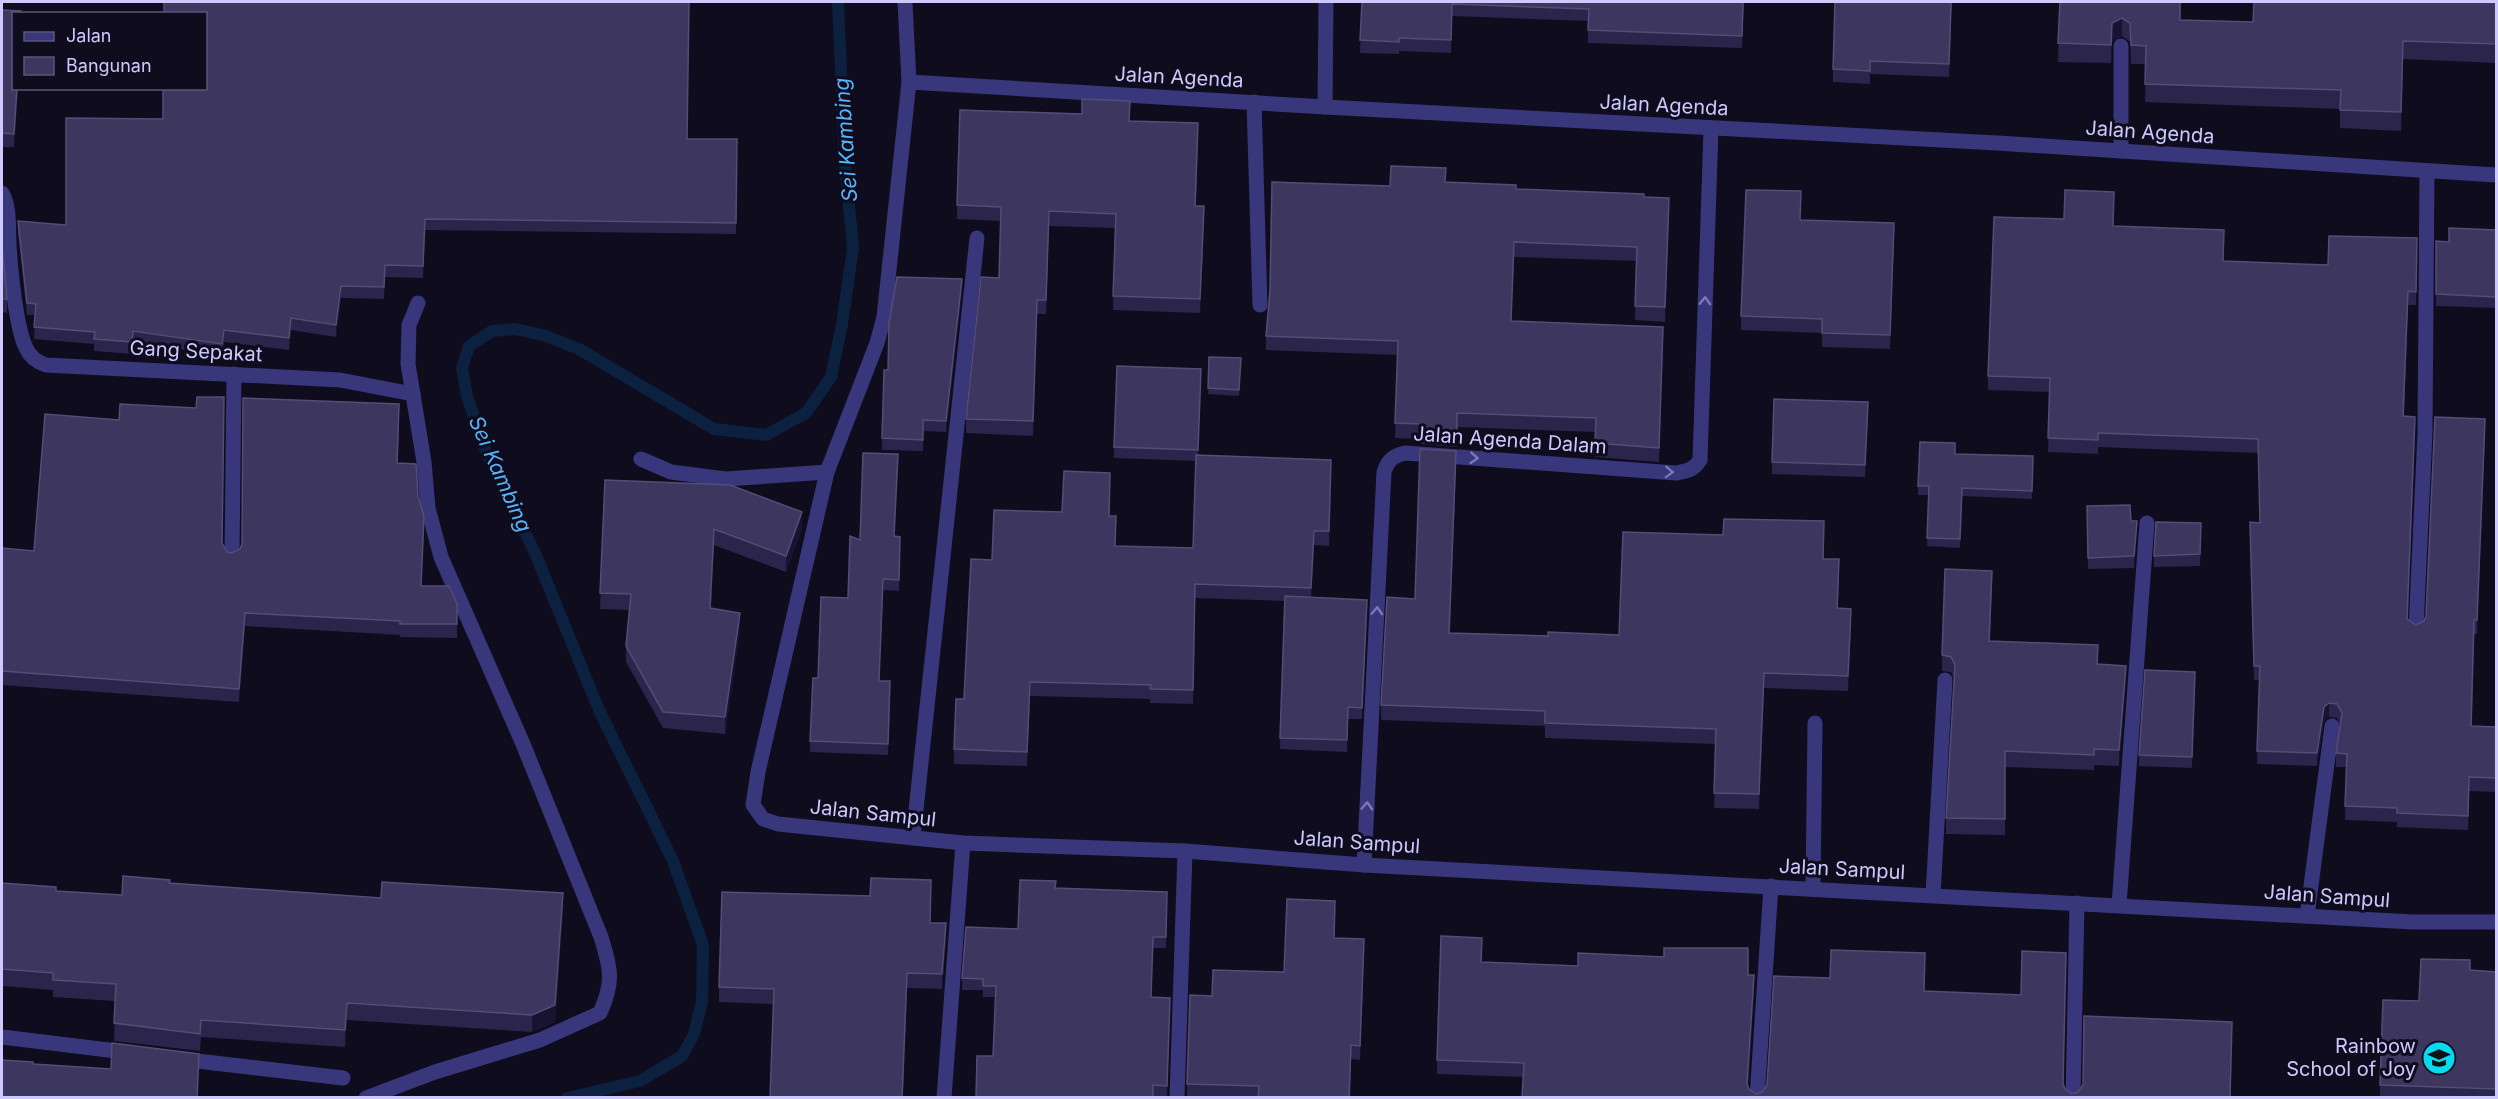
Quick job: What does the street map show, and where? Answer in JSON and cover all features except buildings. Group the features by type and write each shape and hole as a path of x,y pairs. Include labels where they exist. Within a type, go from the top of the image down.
{"street":[{"path":"905,2 909,82"},
{"path":"1325,107 1326,2"},
{"path":"2121,46 2121,151"},
{"name":"Jalan Agenda","path":"909,82 2121,151 2496,176"},
{"name":"Jalan Sampul","path":"909,82 885,317 826,472 758,772 753,805 763,819 778,824 963,843 1185,851 1364,865 2413,922 2496,922"},
{"path":"1254,102 1260,304"},
{"name":"Jalan Agenda Dalam","path":"1364,865 1384,472 1388,461 1396,455 1405,453 1676,473 1690,470 1697,465 1700,460 1711,129"},
{"path":"2416,629 2425,432 2427,172"},
{"name":"Gang Sepakat","path":"2,193 8,210 9,245 17,312 25,347 35,361 46,365 340,380 413,394"},
{"path":"914,838 977,238"},
{"path":"366,1098 435,1072 540,1040 600,1013 609,992 611,969 602,937 523,744 441,557 428,508 424,462 408,364 409,325 418,303"},
{"path":"232,557 234,374"},
{"path":"641,459 671,472 726,479 826,472"},
{"path":"2119,905 2147,523"},
{"path":"1933,895 1945,680"},
{"path":"1813,888 1815,723"},
{"path":"2307,916 2332,726"},
{"path":"944,1098 963,843"},
{"path":"1177,1098 1185,851"},
{"path":"1757,1098 1771,886"},
{"path":"2073,1098 2077,903"},
{"path":"2,1037 143,1054"},
{"path":"166,1057 343,1078"}],"waterway":[{"name":"Sei Kambing","path":"567,1098 640,1081 682,1056 694,1034 702,1002 703,945 673,861 599,710 535,553 486,452 467,396 462,368 469,346 492,331 515,329 543,335 579,349 714,429 766,435 806,413 831,377 842,324 853,248 845,164 838,2"}],"place":[{"name":"Rainbow School of Joy","path":"2439,1058"}]}
